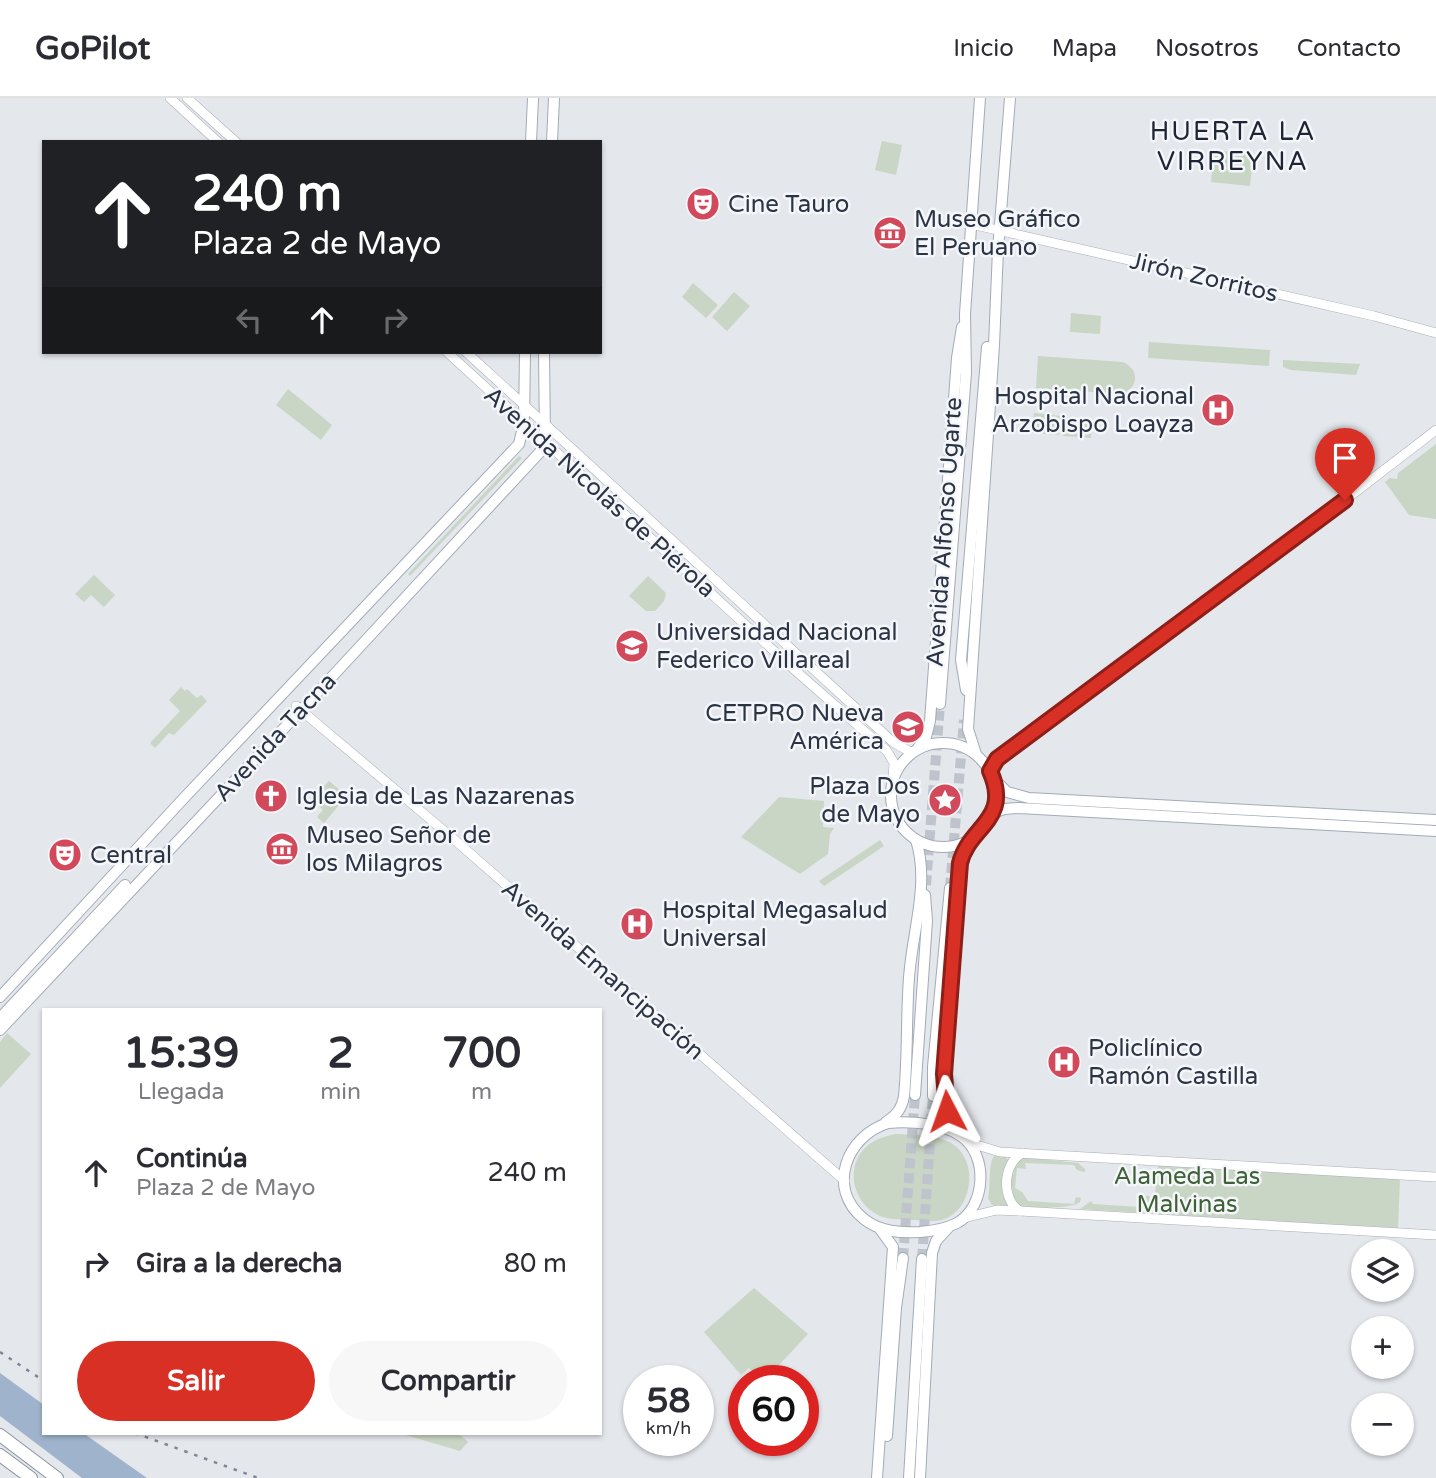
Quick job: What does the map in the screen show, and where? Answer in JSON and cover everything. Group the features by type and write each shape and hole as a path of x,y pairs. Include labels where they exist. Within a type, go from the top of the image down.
{"highway":[{"path":"0,1435 57,1478"},
{"path":"0,1455 31,1478"}],"main road":[{"path":"170,98 216,140"},
{"path":"187,98 234,140"},
{"path":"531,140 533,98"},
{"path":"546,140 547,98"},
{"path":"552,140 554,98"},
{"name":"Avenida Alfonso Ugarte","path":"940,704 966,373 965,314 980,98"},
{"name":"Avenida Alfonso Ugarte","path":"976,754 968,729 999,231 1010,98"},
{"name":"Jirón Zorritos","path":"971,224 1384,318 1436,333"},
{"name":"Avenida Alfonso Ugarte","path":"915,751 926,737 930,721 957,358 965,314"},
{"name":"Avenida Alfonso Ugarte","path":"965,707 962,647 987,344 995,317"},
{"name":"Avenida Nicolás de Piérola","path":"449,354 887,751 894,764 893,779"},
{"name":"Avenida Nicolás de Piérola","path":"468,354 897,745 915,751"},
{"path":"524,423 525,354"},
{"path":"538,354 542,439"},
{"path":"541,421 544,354"},
{"name":"Avenida Tacna","path":"0,998 175,808 516,448 522,438 524,423"},
{"path":"1436,430 1306,530 1003,753 992,774 996,802 993,813 986,825 972,838 964,843 944,847 916,840 901,827 891,802 893,779 900,764 915,751 938,743 948,743 967,748 976,754 992,774 1007,792 1029,798 1436,820"},
{"name":"Avenida Tacna","path":"0,1030 520,468 542,439"},
{"name":"Avenida Tacna","path":"0,1018 298,708"},
{"name":"Avenida Emancipación","path":"298,708 449,835 845,1181"},
{"path":"993,813 1020,808 1436,831"},
{"path":"964,1218 975,1204 979,1189 979,1166 947,1111 944,1074 954,886 961,859 972,838"},
{"path":"915,1095 914,1026 924,880 916,840"},
{"path":"877,1478 893,1247 886,1234 862,1218 855,1209 845,1181 846,1165 860,1138 902,1107 909,974 924,880"},
{"path":"933,1096 940,1062 954,886"},
{"path":"880,1125 897,1122 946,1128 966,1140 1000,1152 1436,1177"},
{"path":"1020,1211 1013,1205 1007,1182 1012,1163 1017,1156 1024,1153"},
{"path":"920,1478 932,1253 936,1241 950,1226 964,1218 997,1210 1436,1235"},
{"path":"878,1227 914,1232 950,1226"},
{"path":"884,1478 896,1308 903,1258"},
{"path":"909,1478 922,1259"}],"green space":[{"path":"882,141 902,145 896,175 875,170"},
{"path":"1214,149 1253,156 1250,186 1211,182"},
{"path":"693,283 718,305 706,318 682,297"},
{"path":"734,292 750,306 727,331 712,317"},
{"path":"1071,313 1101,316 1100,334 1070,332"},
{"path":"1149,342 1270,350 1269,366 1148,358"},
{"path":"1038,356 1123,362 1129,365 1135,374 1134,383 1121,394 1036,388"},
{"path":"1283,360 1360,364 1356,375 1291,370 1283,367"},
{"path":"288,389 332,425 321,440 276,405"},
{"path":"1034,413 1061,416 1059,435 1032,433"},
{"path":"1064,417 1092,419 1091,438 1063,436"},
{"path":"1436,444 1436,519 1409,515 1385,482 1390,478 1397,479 1398,473"},
{"path":"519,456 522,458 410,576 408,574"},
{"path":"94,575 115,595 104,607 91,595 84,602 75,594"},
{"path":"648,576 666,593 664,601 655,611 646,611 629,596"},
{"path":"181,687 197,698 201,695 207,701 174,735 169,733 155,748 150,743 180,711 169,700"},
{"path":"329,781 347,796 324,823 317,817 323,810 311,799"},
{"path":"779,797 824,801 823,827 834,828 830,834 828,854 800,874 741,837"},
{"path":"880,840 884,846 824,886 819,881"},
{"path":"7,1033 31,1054 0,1088 0,1042"},
{"path":"896,1134 937,1138 959,1149 969,1171 969,1183 961,1206 953,1215 939,1221 895,1219 883,1217 864,1204 854,1183 856,1161 871,1143"},
{"path":"994,1156 1005,1157 1010,1161 1007,1206 992,1205 988,1198"},
{"path":"1021,1157 1078,1163 1086,1170 1077,1170 1074,1165 1025,1163 1026,1169 1017,1168 1015,1188 1022,1192 1028,1201 1074,1204 1076,1197 1081,1198 1080,1202 1075,1205 1059,1207 1018,1206 1010,1180 1013,1168"},
{"name":"Alameda Las Malvinas","path":"1158,1165 1400,1179 1398,1228 1155,1214 1153,1212"},
{"path":"1143,1196 1150,1196 1147,1213 1080,1209 1091,1201 1093,1204 1139,1207 1137,1202"},
{"path":"754,1288 808,1334 779,1365 732,1365 704,1332"},
{"path":"406,1435 460,1435 468,1442 460,1451"}],"water":[{"path":"0,1373 42,1404 42,1435 86,1435 147,1478 82,1478 0,1416"}],"tunnel":[{"path":"926,885 940,704"},
{"path":"950,888 964,720"},
{"path":"903,1258 915,1095"},
{"path":"922,1259 933,1096"}],"railway":[{"path":"0,1352 42,1380"},
{"path":"140,1435 258,1478"}],"place":[{"name":"Cine Tauro","path":"703,204"},
{"name":"Museo Gráfico El Peruano","path":"890,233"},
{"name":"Hospital Nacional Arzobispo Loayza","path":"1218,410"},
{"name":"Universidad Nacional Federico Villareal","path":"632,646"},
{"name":"CETPRO Nueva América","path":"908,727"},
{"name":"Iglesia de Las Nazarenas","path":"271,796"},
{"name":"Plaza Dos de Mayo","path":"945,800"},
{"name":"Museo Señor de los Milagros","path":"282,849"},
{"name":"Central","path":"65,855"},
{"name":"Hospital Megasalud Universal","path":"637,924"},
{"name":"Policlínico Ramón Castilla","path":"1064,1062"}],"district":[{"name":"HUERTA LA VIRREYNA","path":"1233,146"}],"route":[{"path":"947,1111 944,1074 960,863 972,838 986,825 993,813 996,790 990,771 997,759 1345,500"}]}
